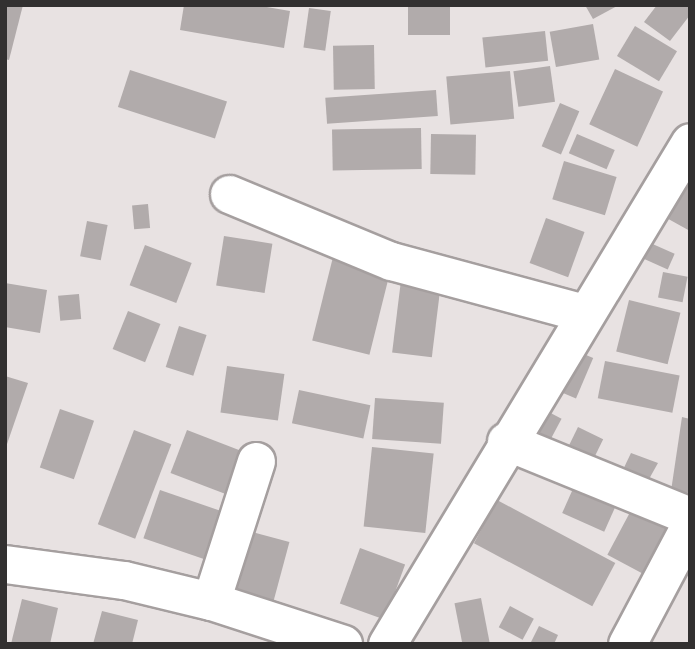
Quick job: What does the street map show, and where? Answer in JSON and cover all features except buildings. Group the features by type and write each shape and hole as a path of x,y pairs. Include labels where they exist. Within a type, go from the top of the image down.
{"street":[{"path":"387,644 506,441 690,142"},
{"path":"229,194 391,261 584,313"},
{"path":"506,441 690,516"},
{"path":"211,601 256,461"},
{"path":"627,644 690,524"},
{"path":"5,564 124,580 211,601 343,644"}]}
